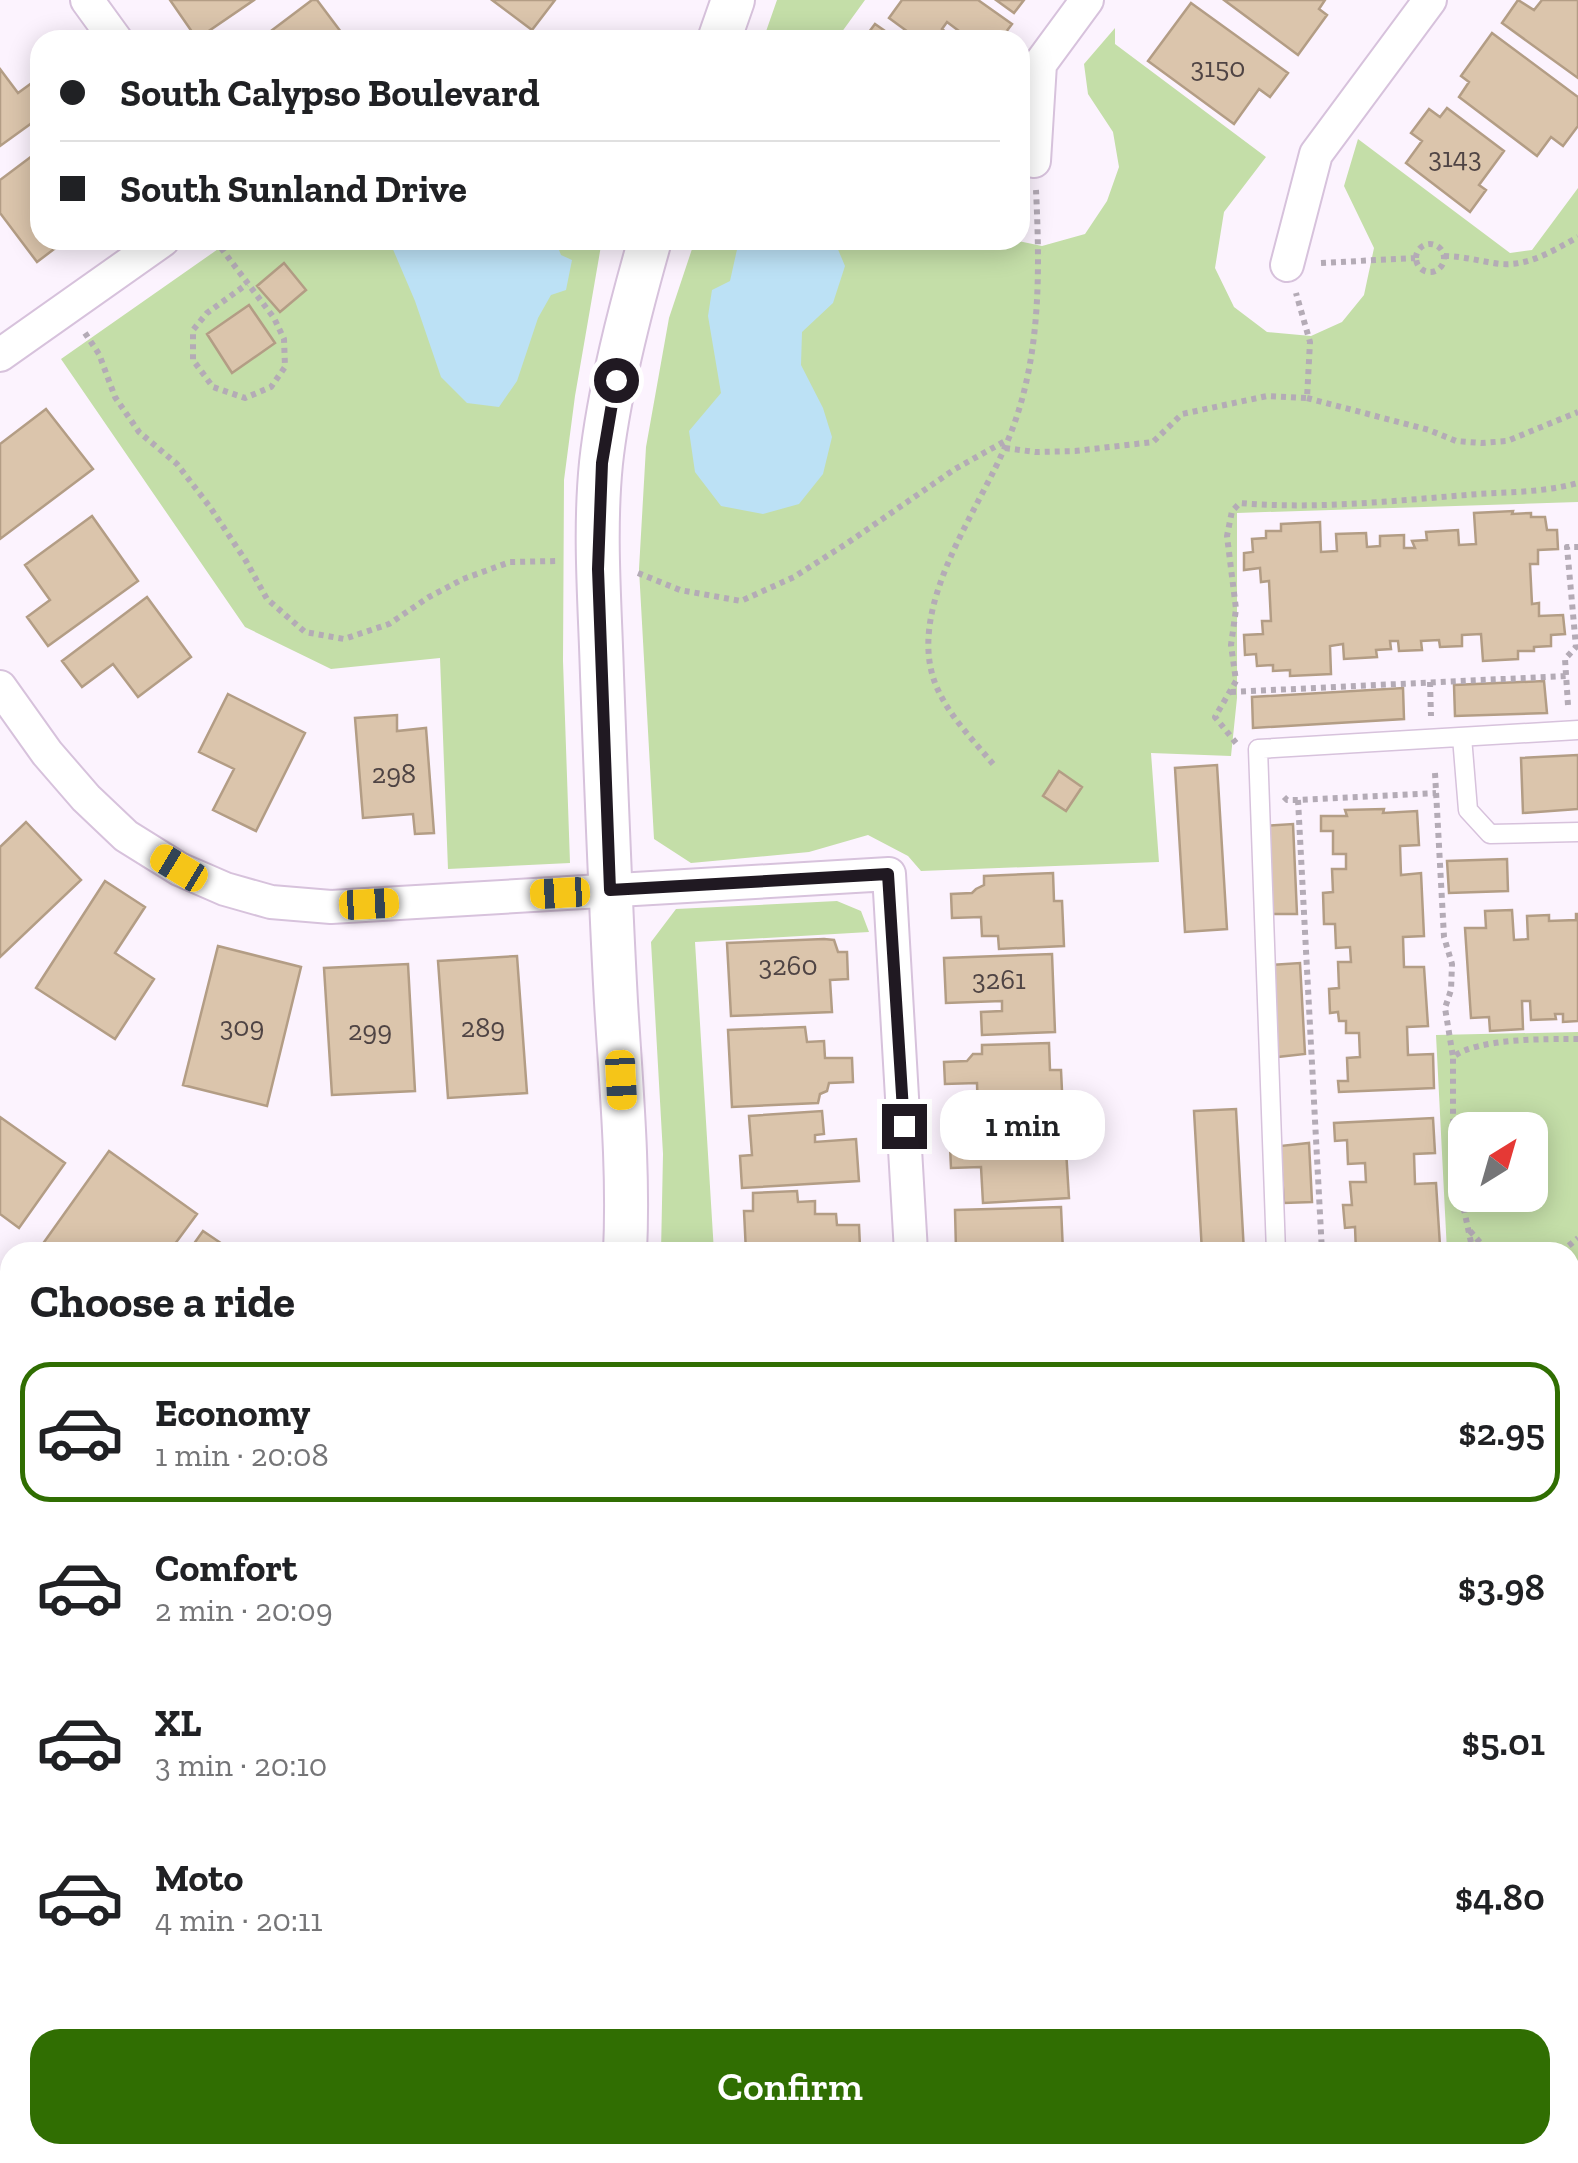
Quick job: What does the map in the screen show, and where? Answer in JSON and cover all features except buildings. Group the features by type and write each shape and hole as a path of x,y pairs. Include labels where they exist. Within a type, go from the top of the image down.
{"street":[{"path":"87,0 109,30"},
{"path":"722,30 733,0"},
{"path":"1034,161 1040,64 1087,0"},
{"path":"1287,265 1316,154 1430,0"},
{"path":"0,356 150,250"},
{"path":"624,1242 626,1186 598,569 602,463 630,315 647,250"},
{"path":"0,687 47,753 126,836 224,889 271,902 331,907 888,874 910,1242"}],"lane":[{"path":"1276,1242 1258,749 1574,730"},
{"path":"1462,737 1468,810 1490,834 1578,832"}],"path":[{"path":"993,764 938,689 928,650 935,602 950,554 1006,444 1024,390 1034,343 1039,252 1034,161"},
{"path":"1444,256 1504,264 1536,260 1578,237"},
{"path":"1426,244 1440,248 1443,266 1431,272 1422,270 1415,258 1426,244"},
{"path":"222,250 274,318 284,339 285,367 271,387 246,398 213,387 193,360 193,330 207,314 247,284"},
{"path":"1307,398 1310,342 1287,265 1415,258"},
{"path":"68,308 100,354 116,398 139,432 177,464 210,506 266,599 305,632 344,639 389,624 464,578 510,562 556,561"},
{"path":"638,573 680,590 742,600 794,577 955,470 1006,444 1035,452 1154,442 1182,414 1267,396 1307,398 1429,430 1456,441 1481,443 1507,441 1578,412"},
{"path":"1436,793 1287,800 1215,717 1236,681 1231,646 1236,608 1227,536 1232,511 1240,503 1281,506 1369,502 1577,485"},
{"path":"1574,730 1566,659 1577,647 1567,546 1578,546"},
{"path":"1230,692 1566,676"},
{"path":"1433,738 1444,937 1452,964 1451,990 1445,1008 1453,1057 1453,1116 1458,1181 1471,1242"},
{"path":"1298,800 1321,1242"},
{"path":"1453,1057 1482,1045 1578,1038"},
{"path":"1469,1230 1480,1242"}],"green space":[{"path":"777,0 865,0 843,30 766,30"},
{"path":"1115,28 1115,44 1266,157 1224,212 1215,268 1234,307 1267,332 1311,336 1342,322 1364,295 1374,248 1344,186 1358,139 1510,253 1532,250 1578,188 1578,502 1237,513 1237,698 1231,756 1151,753 1159,862 921,871 908,856 868,835 809,852 691,863 654,839 639,569 646,447 669,318 692,250 1030,250 1030,243 1042,246 1085,234 1107,201 1119,167 1113,132 1088,94 1084,64"},
{"path":"217,250 600,250 564,480 563,661 570,863 448,869 440,658 331,669 245,627 61,359"},
{"path":"837,901 861,911 869,932 695,942 713,1242 661,1242 663,1154 651,942 676,909"},
{"path":"1578,1032 1578,1242 1446,1242 1436,1035"}],"water":[{"path":"393,250 559,250 572,260 566,290 551,295 538,318 517,381 499,407 467,403 441,377"},
{"path":"737,250 838,250 845,266 833,303 802,332 801,365 823,408 832,437 823,474 799,504 763,514 721,506 695,472 689,431 721,393 708,316 712,290 730,281"}],"route":[{"path":"616,380 602,463 598,569 610,890 888,874 904,1126"}]}
